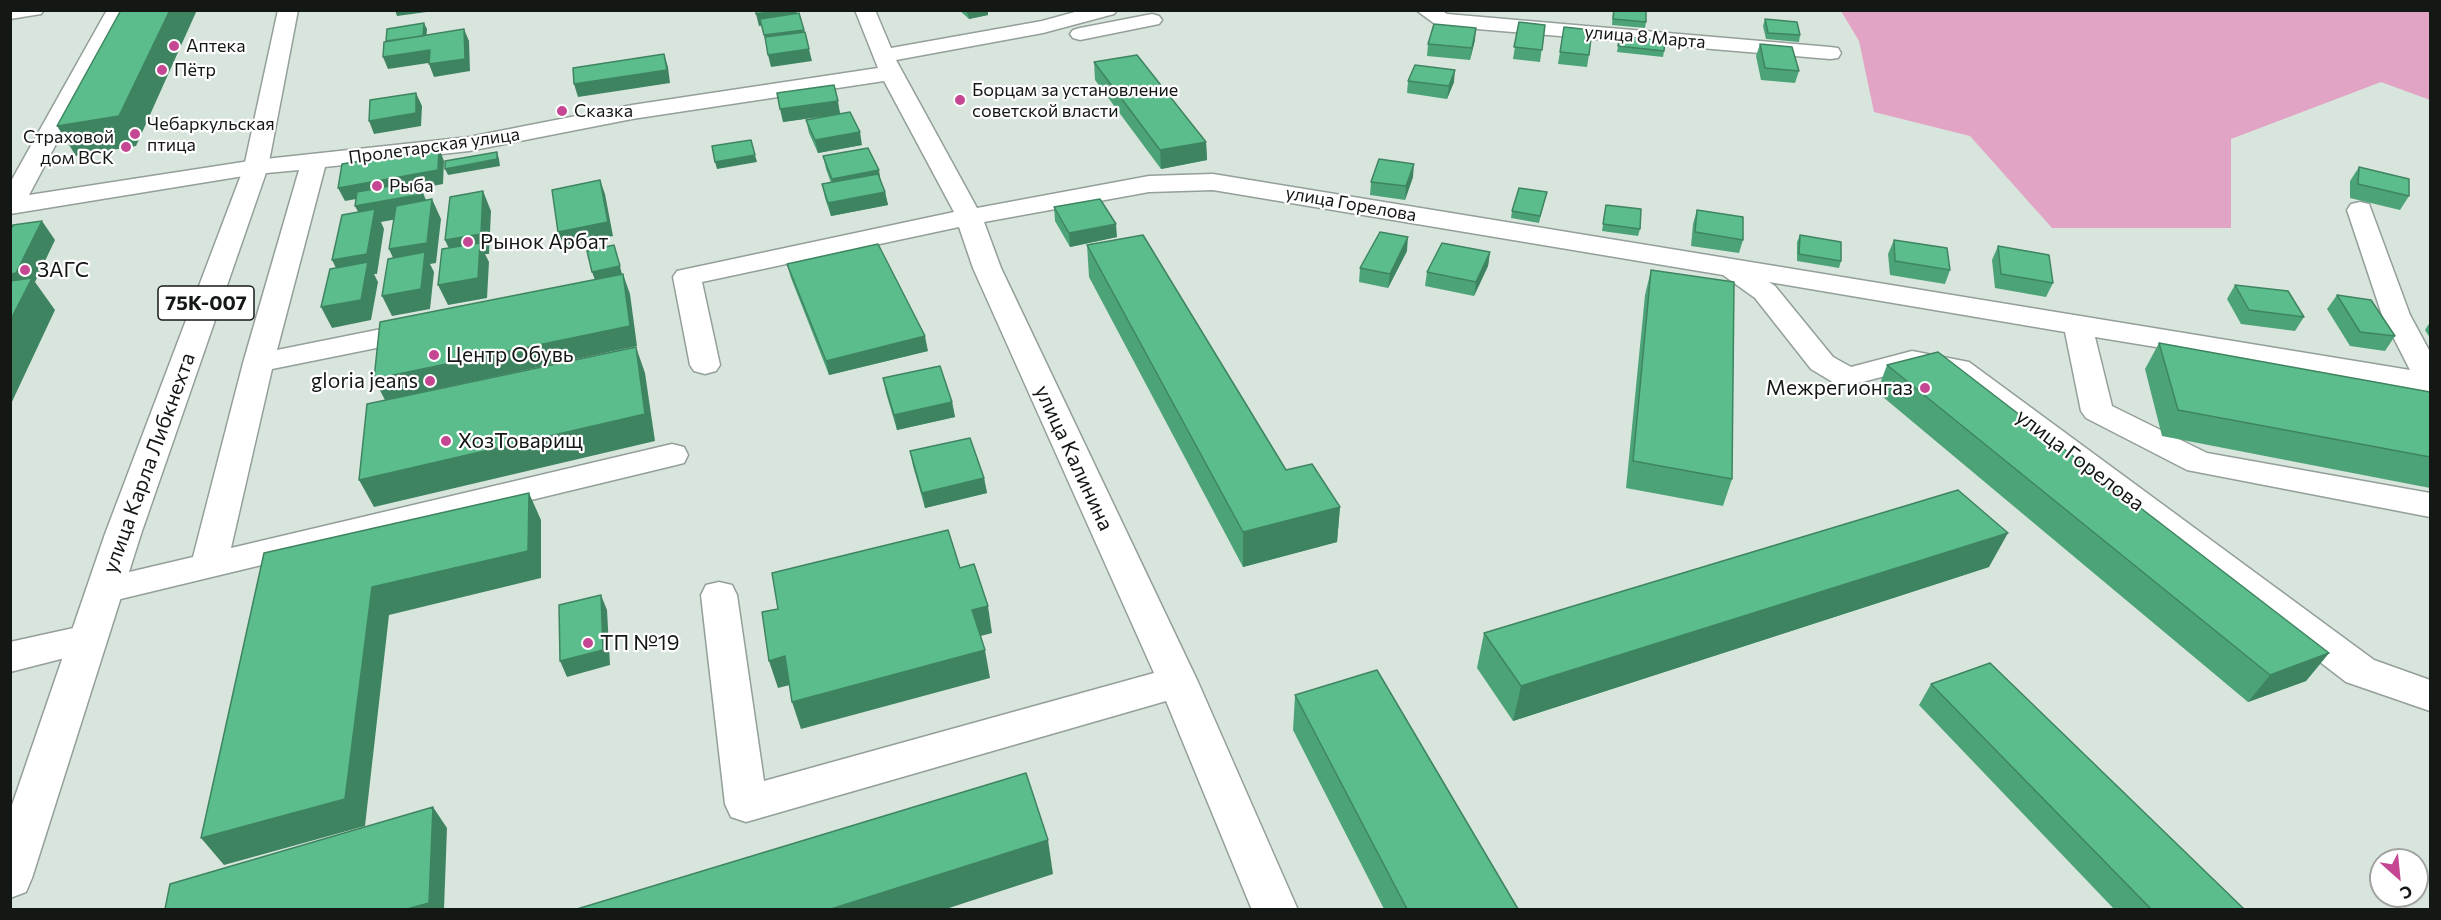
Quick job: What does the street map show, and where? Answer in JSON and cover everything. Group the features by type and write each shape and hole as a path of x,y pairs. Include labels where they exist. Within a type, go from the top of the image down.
{"street":[{"path":"10,13 34,10"},
{"path":"20,210 117,10"},
{"name":"улица Карла Либкнехта","path":"10,878 87,639 256,167 288,10"},
{"name":"улица Калинина","path":"865,10 887,65 969,217 987,268 1178,682 1275,909"},
{"name":"Пролетарская улица","path":"20,210 256,167 468,144 887,65 1107,10"},
{"name":"улица 8 Марта","path":"1426,10 1442,20 1830,53"},
{"path":"999,36 1014,42 1056,38 1152,20"},
{"path":"209,566 258,363 314,161"},
{"name":"улица Горелова","path":"705,365 687,277 969,217 1149,184 1213,182 1731,269 2430,382"},
{"path":"2360,210 2396,315 2430,382"},
{"name":"улица Горелова","path":"1731,269 1764,292 1822,363 1847,377 1912,360 1958,368 2360,671 2430,696"},
{"path":"258,363 448,325"},
{"path":"2078,326 2097,411 2199,462 2430,504"},
{"path":"104,590 672,456"},
{"path":"719,595 746,804 1178,682"},
{"path":"10,657 87,639"}],"shaded area":[{"path":"1841,11 2430,11 2430,100 2381,82 2231,139 2231,228 2052,228 1970,136 1874,112 1859,41"}],"building":[{"path":"121,10 170,10 119,116 57,126"},
{"path":"756,10 783,10 756,14"},
{"path":"1614,10 1646,10 1646,22 1613,19"},
{"path":"799,13 804,30 764,35 760,19"},
{"path":"1765,19 1797,22 1800,35 1768,33"},
{"path":"1519,22 1545,25 1542,50 1514,47"},
{"path":"424,23 423,36 386,41 387,29"},
{"path":"1434,24 1476,28 1472,48 1428,44"},
{"path":"1564,27 1592,30 1589,55 1560,52"},
{"path":"464,29 465,59 429,64 430,50 383,57 384,42"},
{"path":"805,32 809,49 768,55 765,37"},
{"path":"1620,36 1665,41 1664,51 1618,46"},
{"path":"1760,44 1792,47 1799,71 1765,68"},
{"path":"664,54 667,70 574,84 573,68"},
{"path":"1137,55 1206,142 1160,150 1094,62"},
{"path":"1415,65 1455,70 1449,86 1408,81"},
{"path":"834,85 838,101 780,109 777,93"},
{"path":"416,93 416,113 369,121 370,100"},
{"path":"850,112 860,132 815,140 806,120"},
{"path":"751,140 755,155 715,162 712,146"},
{"path":"439,148 438,170 338,188 342,164"},
{"path":"868,148 879,170 832,179 823,156"},
{"path":"497,152 497,159 445,169 445,161"},
{"path":"1379,159 1414,164 1406,186 1371,182"},
{"path":"2359,167 2409,179 2409,196 2358,184"},
{"path":"878,174 885,192 828,203 822,184"},
{"path":"600,180 608,222 558,232 552,190"},
{"path":"418,181 417,195 355,206 357,192"},
{"path":"1519,188 1547,192 1540,216 1512,211"},
{"path":"483,191 481,234 445,240 450,197"},
{"path":"432,199 427,243 389,249 396,206"},
{"path":"1100,199 1116,224 1069,233 1054,207"},
{"path":"1606,205 1641,209 1640,229 1603,224"},
{"path":"375,209 367,254 332,260 342,215"},
{"path":"1697,210 1743,217 1743,240 1695,232"},
{"path":"42,221 16,273 10,274 10,230 13,225"},
{"path":"1380,232 1408,237 1390,274 1360,268"},
{"path":"1143,235 1286,470 1312,464 1340,507 1243,532 1087,245"},
{"path":"1800,235 1841,242 1841,261 1799,254"},
{"path":"1894,240 1947,248 1950,270 1895,261"},
{"path":"480,243 478,278 438,285 442,249"},
{"path":"1442,243 1490,252 1476,282 1427,272"},
{"path":"878,244 925,336 826,361 787,264"},
{"path":"614,245 620,266 592,272 587,251"},
{"path":"1998,246 2049,255 2053,283 2001,274"},
{"path":"425,252 421,289 382,296 388,259"},
{"path":"368,262 361,300 321,307 330,269"},
{"path":"1651,270 1734,282 1732,479 1633,461"},
{"path":"623,274 630,326 374,379 380,322"},
{"path":"32,278 10,321 10,281"},
{"path":"2235,285 2288,291 2304,317 2249,310"},
{"path":"2337,295 2371,300 2395,336 2360,332"},
{"path":"2159,343 2430,392 2430,457 2178,410"},
{"path":"636,347 645,414 359,480 367,404"},
{"path":"1938,352 2329,653 2270,675 1887,365"},
{"path":"940,366 952,402 894,415 883,378"},
{"path":"970,438 984,478 922,493 910,451"},
{"path":"1958,490 2008,533 1521,686 1484,633"},
{"path":"529,493 528,551 372,587 345,799 201,838 264,553"},
{"path":"948,530 960,568 974,564 988,606 972,610 985,650 792,702 785,656 769,661 762,612 778,609 772,573"},
{"path":"601,595 603,650 560,661 559,605"},
{"path":"1990,663 2244,909 2151,909 1931,684"},
{"path":"1377,670 1518,909 1407,909 1295,695"},
{"path":"1026,773 1048,840 831,909 577,909"},
{"path":"433,807 429,903 407,909 165,909 170,884"}],"place":[{"name":"Аптека","path":"174,46"},
{"name":"Пётр","path":"162,70"},
{"name":"Борцам за установление советской власти","path":"960,100"},
{"name":"Сказка","path":"562,111"},
{"name":"Чебаркульская птица","path":"135,134"},
{"name":"Страховой дом ВСК","path":"126,147"},
{"name":"Рыба","path":"377,186"},
{"name":"Рынок Арбат","path":"468,242"},
{"name":"ЗАГС","path":"25,270"},
{"name":"Центр Обувь","path":"434,355"},
{"name":"gloria jeans","path":"430,381"},
{"name":"Межрегионгаз","path":"1925,388"},
{"name":"ХозТоварищ","path":"446,441"},
{"name":"ТП №19","path":"588,643"}]}
